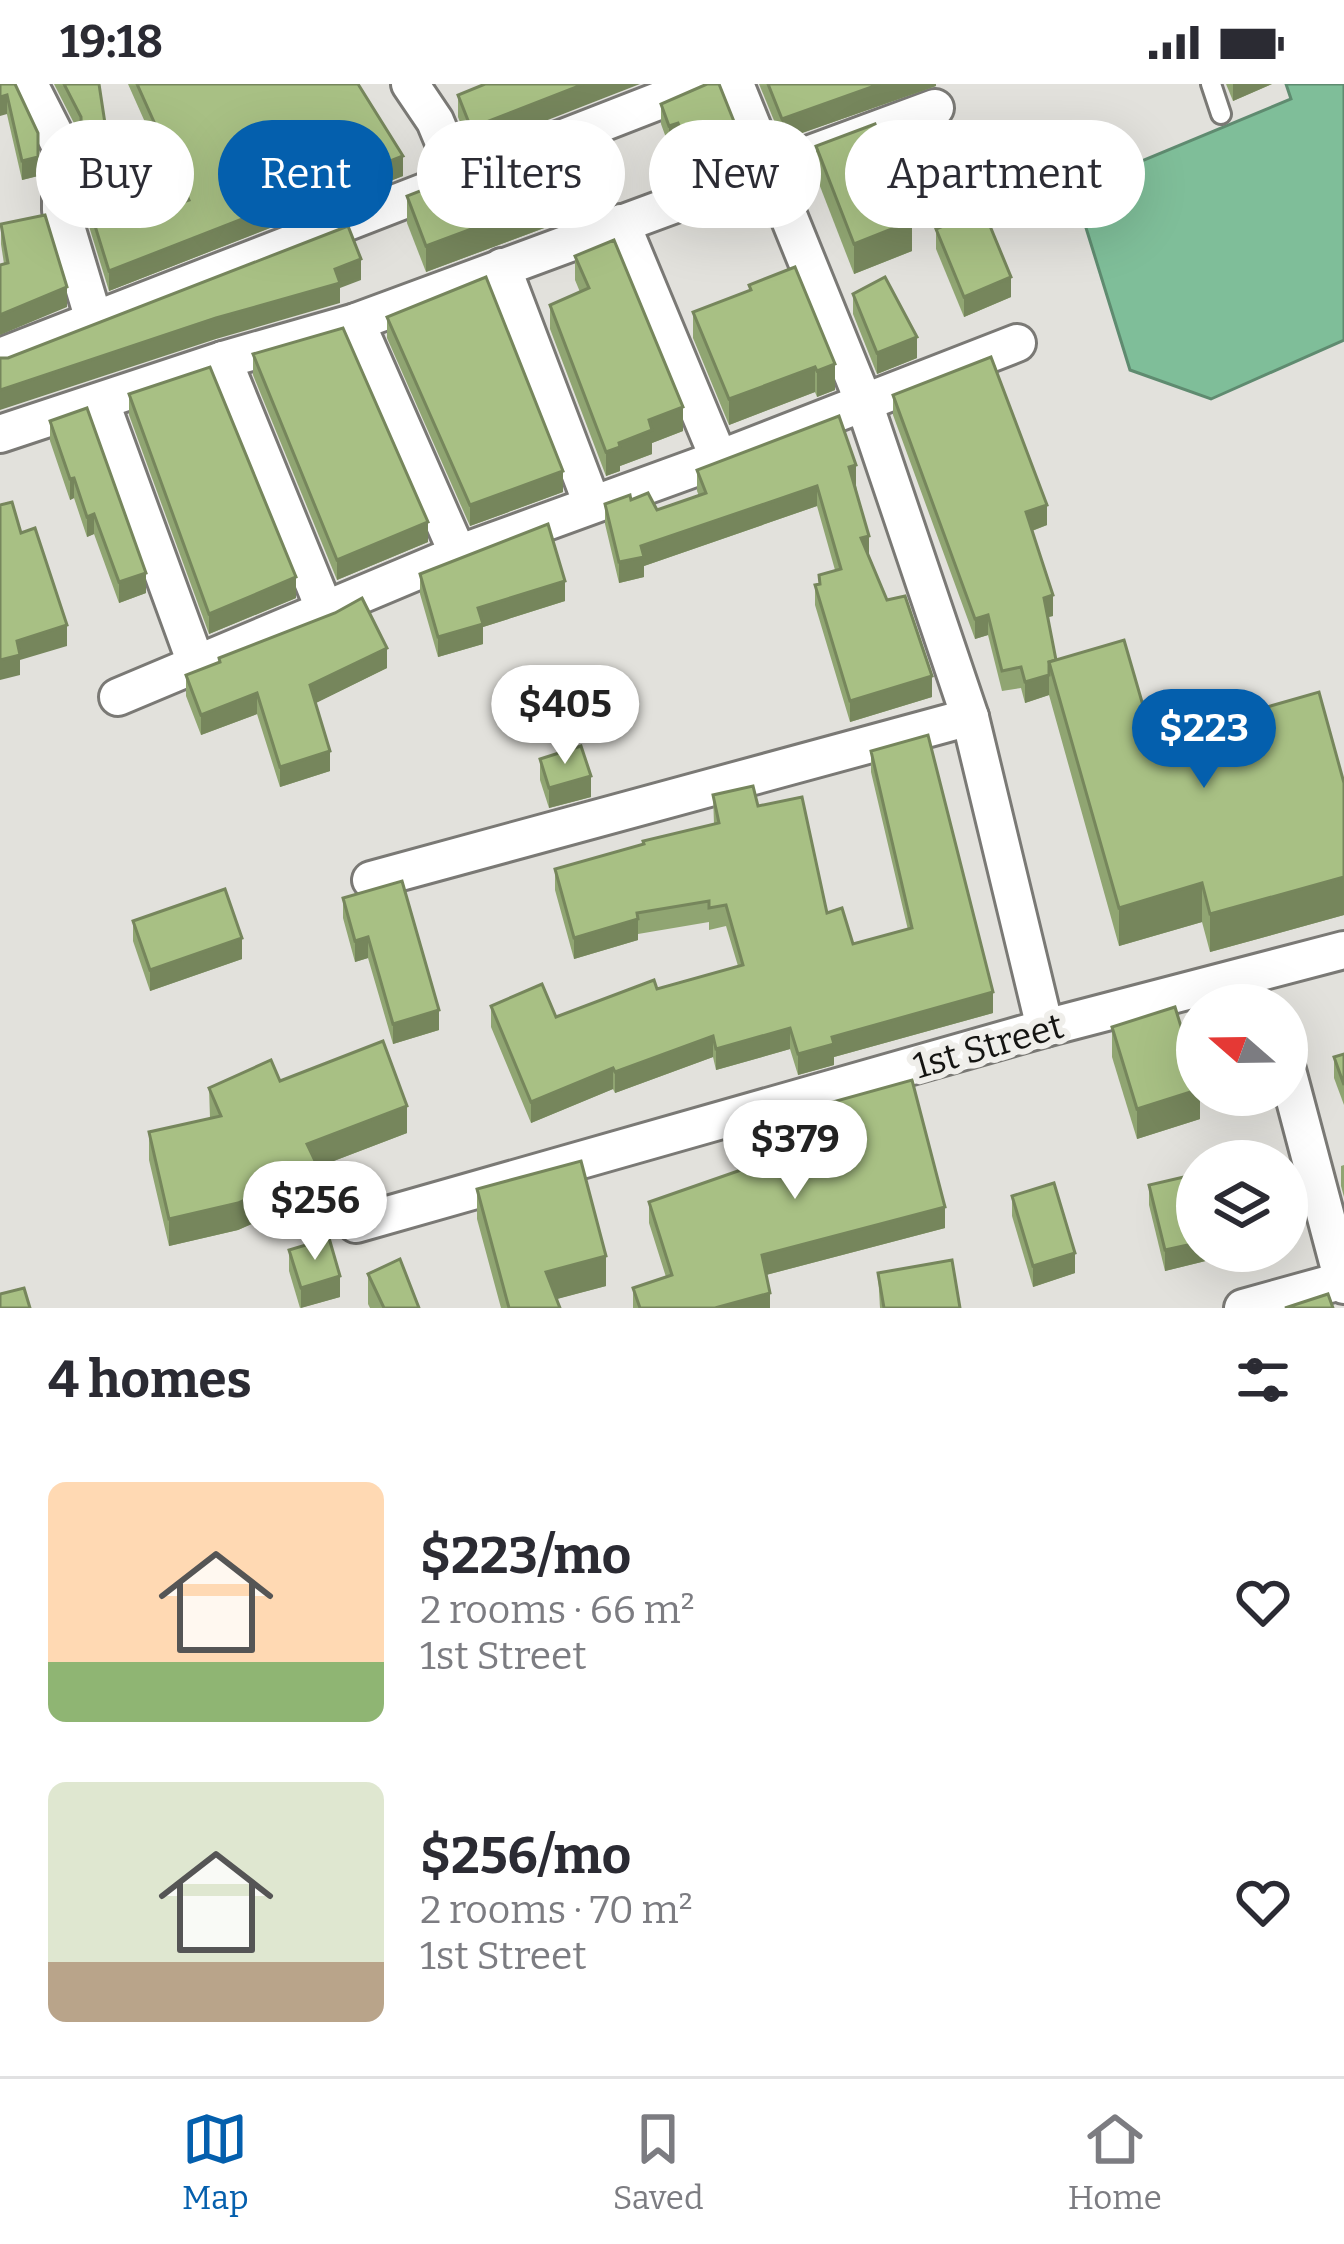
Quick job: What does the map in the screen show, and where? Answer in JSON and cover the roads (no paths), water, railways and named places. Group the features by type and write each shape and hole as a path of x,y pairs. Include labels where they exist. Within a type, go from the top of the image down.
{"street":[{"path":"29,84 61,147 61,209 94,320"},
{"path":"410,84 434,120"},
{"path":"607,120 702,84"},
{"path":"735,84 750,120"},
{"path":"821,150 935,108"},
{"path":"0,357 417,192"},
{"path":"0,434 223,360 356,322 607,228"},
{"path":"623,228 719,459"},
{"path":"794,228 863,400 970,717 1045,1028"},
{"path":"502,267 592,504"},
{"path":"356,322 458,554"},
{"path":"118,697 458,554 1017,343"},
{"path":"223,360 326,613"},
{"path":"101,403 197,666"},
{"path":"371,880 970,717"},
{"name":"1st Street","path":"1276,984 1344,950"},
{"name":"1st Street","path":"356,1224 1045,1028 1176,1005"},
{"path":"1243,1308 1344,1282 1299,1116"}],"lane":[{"path":"1211,84 1221,115"}]}
